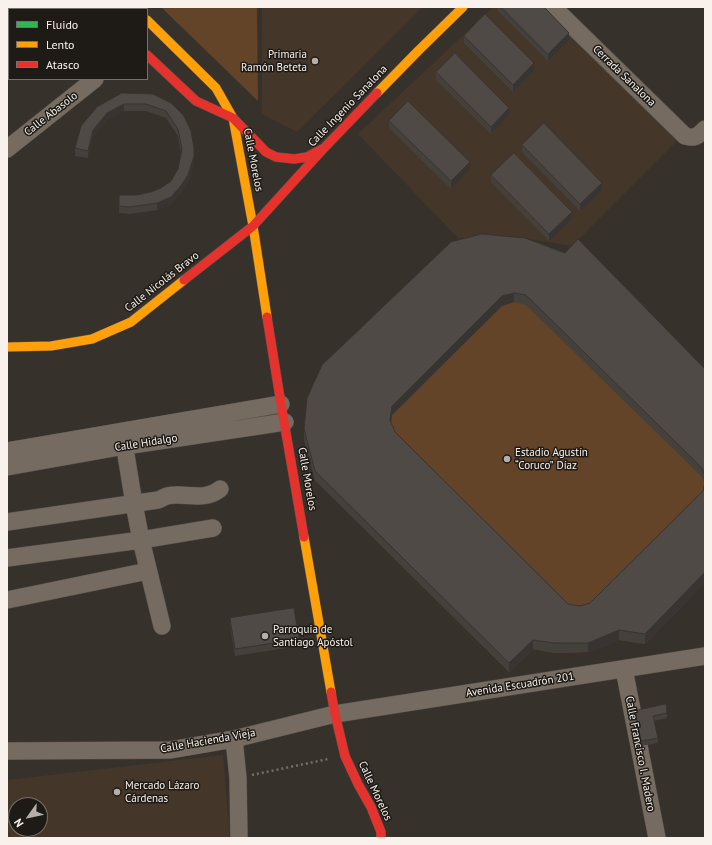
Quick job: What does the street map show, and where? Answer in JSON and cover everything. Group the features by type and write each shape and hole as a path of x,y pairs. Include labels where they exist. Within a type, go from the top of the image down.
{"street":[{"name":"Calle Ingenio Sanalona","path":"253,226 325,147 463,7"},
{"name":"Cerrada Sanalona","path":"553,7 685,136 691,138 701,132"},
{"name":"Calle Morelos","path":"148,21 216,88 233,118 253,226 281,404 335,714 346,756 358,784 371,807 381,832 381,838"},
{"name":"Calle Morelos","path":"148,56 196,101 233,118"},
{"name":"Calle Abasolo","path":"7,149 94,80"},
{"path":"233,118 266,152 276,157 294,159 307,156 325,147"},
{"name":"Calle Nicolás Bravo","path":"7,347 51,346 92,339 131,322 253,226"},
{"name":"Calle Hidalgo","path":"7,467 281,404"},
{"name":"Calle Hidalgo","path":"7,451 285,422"},
{"path":"124,439 141,540 162,626"},
{"path":"7,522 134,504 158,500 166,496 196,497 215,493 220,489"},
{"path":"7,558 141,540 213,528"},
{"path":"7,600 148,571"},
{"name":"Avenida Escuadrón 201","path":"335,714 624,670 705,656"},
{"name":"Calle Francisco I. Madero","path":"624,670 657,838"},
{"name":"Calle Hacienda Vieja","path":"7,751 170,750 234,739 335,714"},
{"path":"234,739 238,778 239,838"}],"path":[{"path":"238,778 346,756"}],"shaded area":[{"path":"161,7 257,7 258,101"},
{"name":"Primaria Ramón Beteta","path":"262,7 423,7 297,132 262,114"},
{"path":"493,7 545,7 679,139 572,246 529,239 498,237 464,244 358,134"},
{"name":"Estadio Agustín “Coruco” Díaz","path":"451,251 705,378 705,582 645,644 619,640 588,652 554,653 533,649 509,672 315,480 304,439"},
{"name":"Mercado Lázaro Cárdenas","path":"223,755 230,838 7,838 7,780"}],"building":[{"path":"501,7 544,7 569,33 548,54"},
{"path":"485,14 534,63 513,85 464,36"},
{"path":"455,53 509,108 491,127 436,72"},
{"path":"122,93 153,94 171,103 184,116 191,131 194,156 188,175 171,197 157,203 130,207 119,206 119,195 137,195 161,188 171,181 178,169 182,149 178,129 166,111 146,104 124,104 107,113 93,130 88,151 75,148 81,126 97,107"},
{"path":"408,101 470,162 451,181 389,121"},
{"path":"544,123 602,183 580,204 522,145"},
{"path":"514,153 572,212 549,234 491,175"},
{"path":"482,234 525,238 565,253 578,239 705,369 705,476 702,468 526,295 514,293 502,296 392,406 390,420 395,432 568,604 580,606 590,603 703,491 705,482 705,572 645,634 619,630 588,643 554,643 533,640 509,663 315,471 304,429 307,398 322,365 451,242"},
{"name":"Parroquia de Santiago Apóstol","path":"294,608 299,639 235,649 230,618"},
{"path":"666,704 667,713 653,716 658,738 641,741 635,711"}],"traffic: slow":[{"path":"377,93 463,7"},
{"path":"148,21 216,88 233,118 253,226 267,317"},
{"path":"7,347 51,346 92,339 131,322 184,280"},
{"path":"304,537 331,692"}],"traffic: jam":[{"path":"148,56 196,101 233,118 266,152 276,157 294,159 307,157 322,149"},
{"path":"184,280 253,226 325,147 377,93"},
{"path":"267,317 304,537"},
{"path":"331,692 345,756 371,807 381,832 381,838"}],"place":[{"name":"Primaria Ramón Beteta","path":"315,61"},
{"name":"Estadio Agustín “Coruco” Díaz","path":"507,459"},
{"name":"Parroquia de Santiago Apóstol","path":"265,636"},
{"name":"Mercado Lázaro Cárdenas","path":"117,792"}]}
